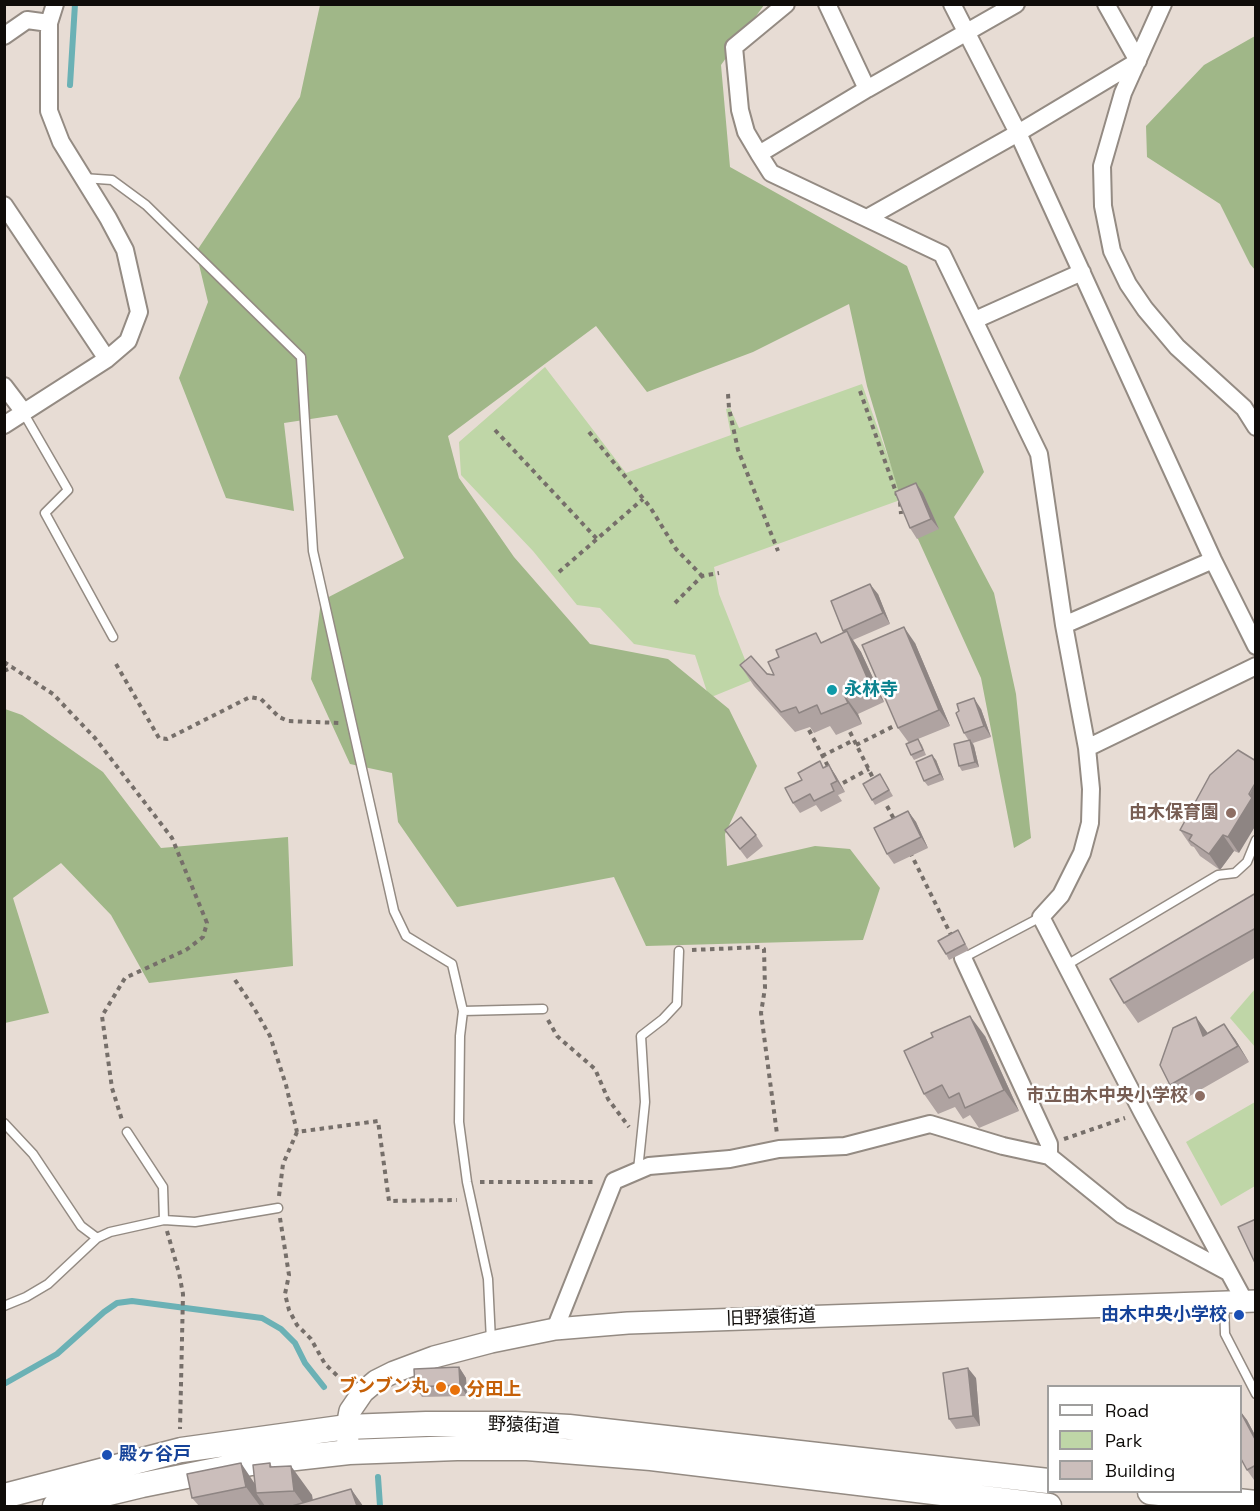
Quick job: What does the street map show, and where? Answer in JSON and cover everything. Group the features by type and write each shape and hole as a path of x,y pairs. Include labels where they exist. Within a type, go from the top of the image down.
{"main road":[{"name":"野猿街道","path":"4,1496 181,1450 347,1427 426,1424 515,1424 569,1427 1047,1481"},
{"name":"野猿街道","path":"55,1506 221,1468 349,1452 457,1448 537,1449 651,1458 1049,1506"},
{"path":"1168,1493 1256,1503"}],"street":[{"path":"4,425 107,358 128,341 139,312 125,250 61,142 49,111 49,23 55,4"},
{"path":"786,4 734,47 740,110 746,132 771,173 942,254 1039,454 1064,626 1087,748 1090,789 1090,823 1082,853 1061,895 1041,917 1228,1272 1250,1301"},
{"path":"827,4 867,89"},
{"path":"952,4 1018,133 1213,560 1256,646"},
{"path":"759,154 1016,4"},
{"path":"1106,4 1138,61"},
{"path":"1163,4 1124,93 1111,129 1102,166 1103,206 1112,251 1128,284 1145,309 1177,347 1244,408 1256,427"},
{"path":"4,36 27,20 49,23"},
{"path":"867,218 1018,133 1138,61"},
{"path":"4,205 107,358"},
{"path":"975,320 1082,272"},
{"path":"4,386 23,411"},
{"path":"1064,626 1213,560"},
{"path":"1087,748 1256,666"},
{"path":"963,958 1049,1150 1122,1215 1228,1272"},
{"path":"555,1329 614,1181 649,1166 730,1159 779,1149 845,1146 930,1124 1003,1146 1049,1150"},
{"name":"旧野猿街道","path":"349,1452 347,1427 351,1411 359,1397 376,1381 434,1357 555,1329 586,1325 1250,1301"}],"lane":[{"path":"83,178 112,180 146,205 301,357 313,551 394,911 406,936 452,964 463,1011 460,1036 459,1122 467,1182 488,1279 491,1342"},
{"path":"23,411 68,490 45,513 113,637"},
{"path":"1065,966 1218,875 1235,873 1247,862 1256,840"},
{"path":"963,958 1041,917"},
{"path":"638,1170 645,1102 641,1036 663,1019 677,1004 679,951"},
{"path":"463,1011 543,1009"},
{"path":"4,1123 33,1154 81,1226 97,1238"},
{"path":"127,1132 163,1187 164,1221"},
{"path":"4,1306 48,1284 97,1238 110,1232 164,1221 195,1222 278,1208"},
{"path":"1224,1302 1225,1334 1256,1394"}],"path":[{"path":"860,391 901,504 901,514"},
{"path":"728,394 738,450 778,551"},
{"path":"495,430 597,539"},
{"path":"589,432 643,499 676,549 702,576"},
{"path":"559,572 643,499"},
{"path":"675,603 702,576 719,573"},
{"path":"4,662 52,694 95,738 172,838 207,923 203,937 186,950 125,978 102,1016 111,1088 127,1132"},
{"path":"116,664 159,738 167,740 250,697 261,699 279,717 288,721 352,724"},
{"path":"4,671 13,666"},
{"path":"856,745 896,725"},
{"path":"809,730 831,773"},
{"path":"850,732 875,782"},
{"path":"822,756 854,740"},
{"path":"843,783 869,770"},
{"path":"887,806 897,826"},
{"path":"907,846 963,958"},
{"path":"679,951 762,947 764,949 765,988 760,1013 779,1149"},
{"path":"235,980 270,1036 286,1085 297,1132 283,1164 278,1208 289,1275 285,1294 289,1310 297,1325 311,1339 325,1364 359,1397"},
{"path":"543,1009 557,1036 595,1069 608,1100 640,1144"},
{"path":"1049,1150 1142,1112"},
{"path":"297,1132 378,1121 389,1201 472,1200"},
{"path":"467,1182 614,1181"},
{"path":"164,1221 183,1294 181,1450"}],"green space":[{"path":"320,5 764,5 721,65 730,167 907,266 984,472 954,517 994,593 1016,694 1031,838 1014,848 981,678 903,506 867,386 849,304 753,352 647,392 596,326 448,436 459,478 514,557 590,644 668,659 729,709 757,766 725,834 727,866 815,846 850,849 880,888 863,940 646,946 614,877 457,907 398,822 392,773 350,764 311,679 321,601 404,558 337,415 284,423 294,511 226,498 179,378 208,302 196,252 300,97"},
{"path":"1255,36 1255,270 1220,204 1147,157 1146,126 1204,65"},
{"path":"545,367 626,473 731,435 726,409 730,408 739,428 862,384 903,499 714,567 719,594 753,680 709,698 695,655 634,644 600,608 577,605 533,551 461,475 459,442"},
{"path":"5,709 22,715 103,772 161,848 288,837 293,966 149,983 111,915 61,863 13,898 49,1013 5,1023"},
{"path":"1255,989 1255,1047 1230,1018"},
{"path":"1255,1102 1255,1186 1221,1206 1186,1142"}],"building":[{"path":"916,483 931,519 910,528 895,492"},
{"path":"870,584 883,613 843,631 831,601"},
{"path":"904,627 939,710 898,728 862,645"},
{"path":"847,631 869,682 843,693 848,703 821,714 817,705 799,713 796,707 781,712 740,665 751,656 767,674 774,675 768,662 779,657 776,650 816,633 821,643"},
{"path":"974,698 984,726 964,733 956,713 959,711 957,704"},
{"path":"918,739 923,750 911,755 906,744"},
{"path":"970,740 975,762 959,766 954,744"},
{"path":"1238,750 1256,761 1256,782 1249,794 1252,798 1228,837 1223,835 1209,854 1189,840 1192,835 1180,830 1210,775"},
{"path":"932,755 940,774 924,781 916,762"},
{"path":"820,761 823,768 829,765 837,781 831,784 834,791 814,801 810,794 793,803 785,788 802,780 798,773"},
{"path":"880,774 889,790 872,800 863,784"},
{"path":"908,811 921,837 887,854 874,828"},
{"path":"741,817 756,835 740,849 725,830"},
{"path":"1256,893 1256,928 1124,1003 1110,979"},
{"path":"958,930 965,944 946,954 938,941"},
{"path":"970,1016 1004,1090 965,1108 959,1093 949,1098 942,1085 924,1094 904,1051 933,1037 931,1033"},
{"path":"1196,1017 1203,1036 1224,1024 1238,1046 1170,1085 1160,1065 1173,1028"},
{"path":"1256,1219 1256,1265 1238,1227"},
{"path":"459,1367 460,1385 415,1387 414,1369"},
{"path":"968,1368 973,1416 949,1419 943,1373"},
{"path":"1242,1415 1256,1441 1256,1465 1247,1470 1242,1461"},
{"path":"241,1463 246,1487 192,1498 187,1474"},
{"path":"270,1463 270,1467 291,1466 294,1491 256,1493 253,1465"},
{"path":"351,1489 357,1506 292,1506"}],"waterway":[{"path":"70,85 75,4"},
{"path":"4,1384 57,1354 117,1303 132,1301 262,1318 281,1329 295,1343 305,1363 324,1387"},
{"path":"378,1477 380,1506"}],"place":[{"name":"永林寺","path":"832,690"},
{"name":"由木保育園","path":"1231,813"},
{"name":"市立由木中央小学校","path":"1200,1096"},
{"name":"由木中央小学校","path":"1239,1315"},
{"name":"ブンブン丸","path":"441,1387"},
{"name":"分田上","path":"455,1390"},
{"name":"殿ヶ谷戸","path":"107,1455"}]}
